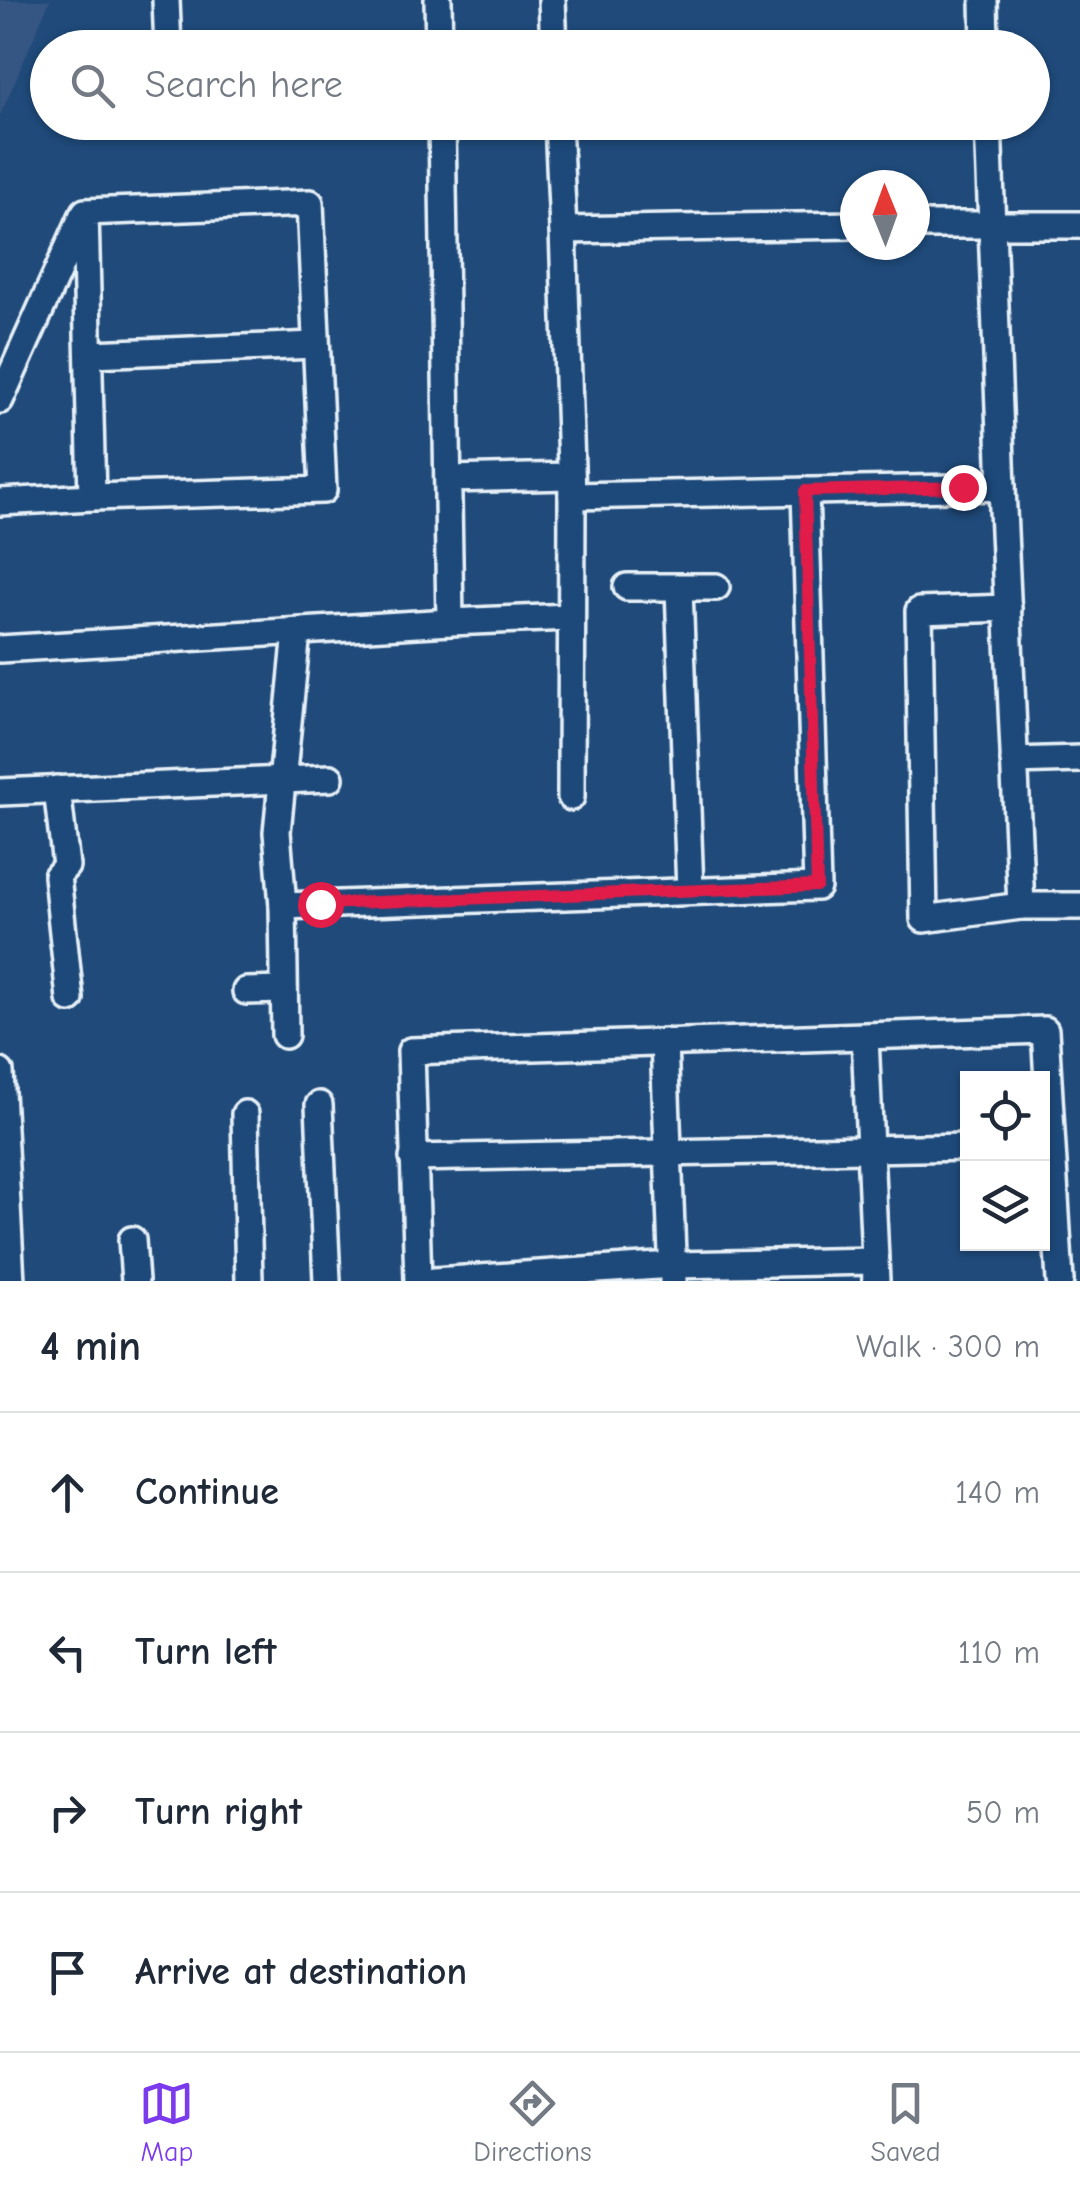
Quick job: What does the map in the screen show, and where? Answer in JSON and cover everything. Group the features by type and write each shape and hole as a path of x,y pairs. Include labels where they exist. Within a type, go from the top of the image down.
{"street":[{"path":"166,0 167,30"},
{"path":"438,0 439,30"},
{"path":"552,0 553,30"},
{"path":"984,0 985,30"},
{"path":"442,140 450,622"},
{"path":"559,140 571,486 572,797"},
{"path":"989,140 1020,906"},
{"path":"0,502 323,490 310,202 85,212"},
{"path":"85,212 92,497"},
{"path":"0,400 85,212"},
{"path":"562,230 840,225"},
{"path":"930,225 1080,225"},
{"path":"91,354 316,345"},
{"path":"449,480 805,491 1002,486"},
{"path":"283,906 817,886 805,491"},
{"path":"626,587 716,587"},
{"path":"679,588 690,891"},
{"path":"1008,608 919,610 924,919 1020,906 1080,906"},
{"path":"0,649 570,616"},
{"path":"285,1035 283,906 277,832 297,632"},
{"path":"1014,761 1080,759"},
{"path":"0,792 330,778"},
{"path":"57,789 66,866 57,876 70,999"},
{"path":"246,991 284,990"},
{"path":"418,1281 411,1051 1045,1030 1046,1071"},
{"path":"434,1281 875,1271 865,1037"},
{"path":"664,1042 673,1273"},
{"path":"0,1072 11,1281"},
{"path":"319,1104 327,1281"},
{"path":"245,1114 250,1281"},
{"path":"413,1158 960,1147"},
{"path":"1048,1161 1060,1281"},
{"path":"132,1240 135,1281"}],"shaded area":[{"path":"0,0 50,0 37,30 30,30 30,46 0,116"}],"route":[{"path":"320,904 817,886 805,491 963,487"}]}
